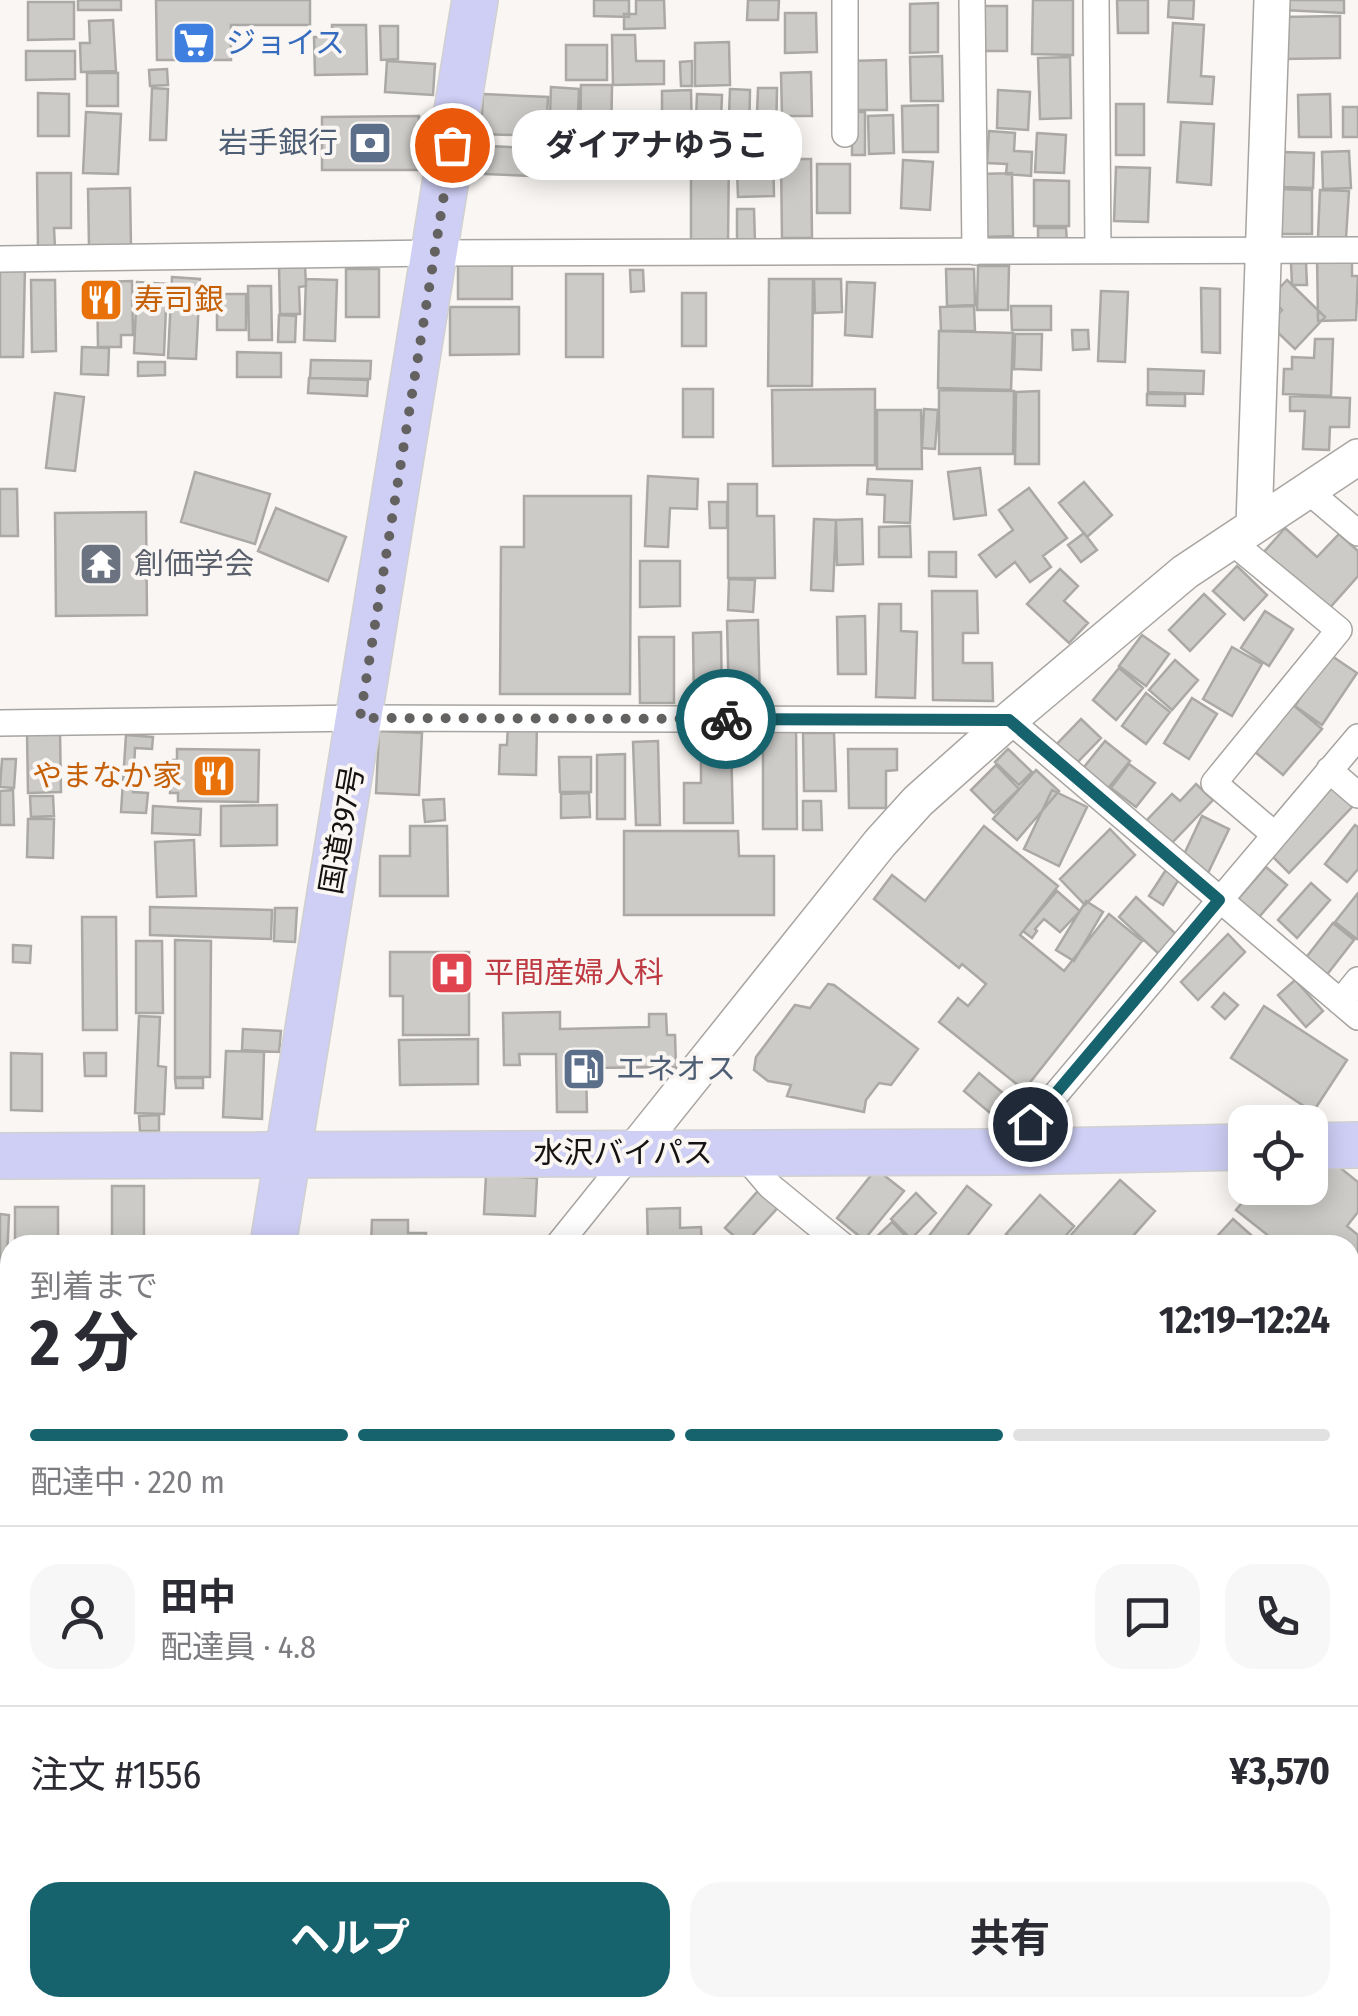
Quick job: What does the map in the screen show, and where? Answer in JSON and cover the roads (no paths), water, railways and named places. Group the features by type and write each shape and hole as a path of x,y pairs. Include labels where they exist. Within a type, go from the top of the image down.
{"highway":[{"name":"国道397号","path":"275,1235 475,0"},
{"path":"1328,1146 1358,1145"},
{"name":"水沢バイパス","path":"0,1156 1007,1152 1228,1147"}],"street":[{"path":"845,0 845,134"},
{"path":"972,0 975,252"},
{"path":"1096,0 1098,251"},
{"path":"1272,0 1264,251 1242,533 1340,630 1214,783 1275,835"},
{"path":"0,259 435,253 1358,250"},
{"path":"566,1235 880,843 918,801 1185,572 1358,457"},
{"path":"1307,490 1358,533"},
{"path":"0,723 360,718 1009,720 1349,1010 1358,980"},
{"path":"1007,1152 1358,736"},
{"path":"1329,770 1358,795"},
{"path":"742,1153 770,1186 830,1235"}],"place":[{"name":"ジョイス","path":"194,43"},
{"name":"岩手銀行","path":"370,143"},
{"name":"ダイアナゆうこ","path":"452,145"},
{"name":"寿司銀","path":"101,300"},
{"name":"創価学会","path":"101,564"},
{"name":"やまなか家","path":"214,776"},
{"name":"平間産婦人科","path":"452,973"},
{"name":"エネオス","path":"584,1069"}]}
